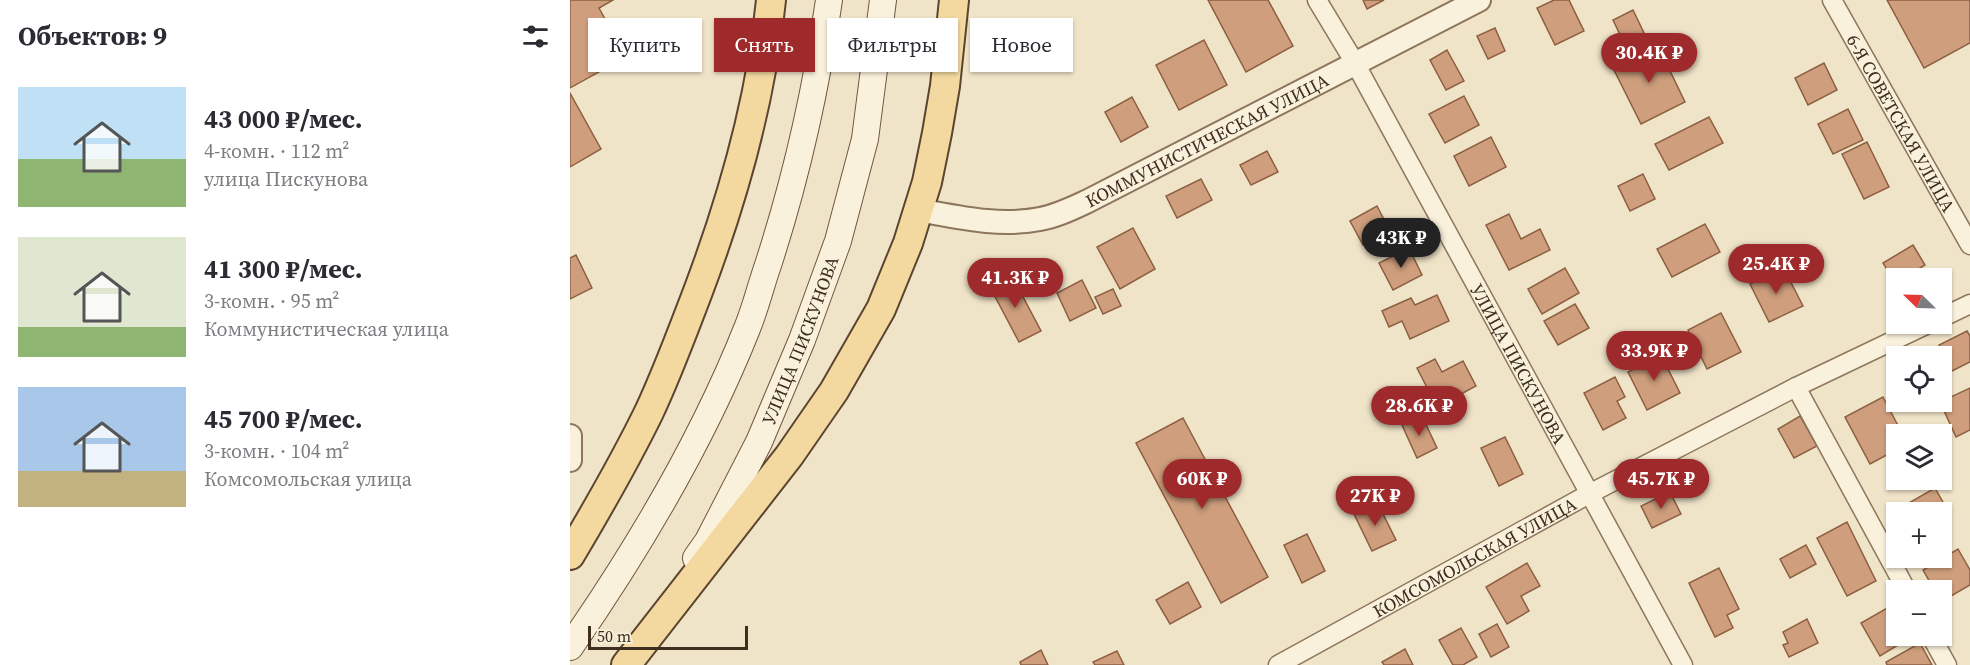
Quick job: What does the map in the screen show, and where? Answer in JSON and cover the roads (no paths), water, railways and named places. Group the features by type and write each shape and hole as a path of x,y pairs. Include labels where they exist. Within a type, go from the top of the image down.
{"main road":[{"path":"570,555 615,478 650,410 688,320 718,238 747,142 769,24 771,0"},
{"path":"570,647 660,508 706,420 748,325 780,228 806,130 829,0"},
{"name":"УЛИЦА ПИСКУНОВА","path":"630,658 708,541 759,442 802,340 837,241 865,139 884,0"},
{"path":"630,658 789,456 834,391 881,309 908,243 927,182 938,133 954,0"}],"street":[{"name":"УЛИЦА ПИСКУНОВА","path":"1317,0 1355,63 1683,665"},
{"name":"КОММУНИСТИЧЕСКАЯ УЛИЦА","path":"918,210 979,220 1018,222 1041,219 1063,212 1099,196 1479,0"},
{"name":"6-Я СОВЕТСКАЯ УЛИЦА","path":"1832,0 1970,245"},
{"path":"1952,313 1970,304"},
{"name":"КОМСОМОЛЬСКАЯ УЛИЦА","path":"1278,665 1588,494 1796,387 1907,334"},
{"path":"1796,387 1901,580"},
{"path":"570,435 570,460"},
{"path":"1937,646 1947,665"}]}
